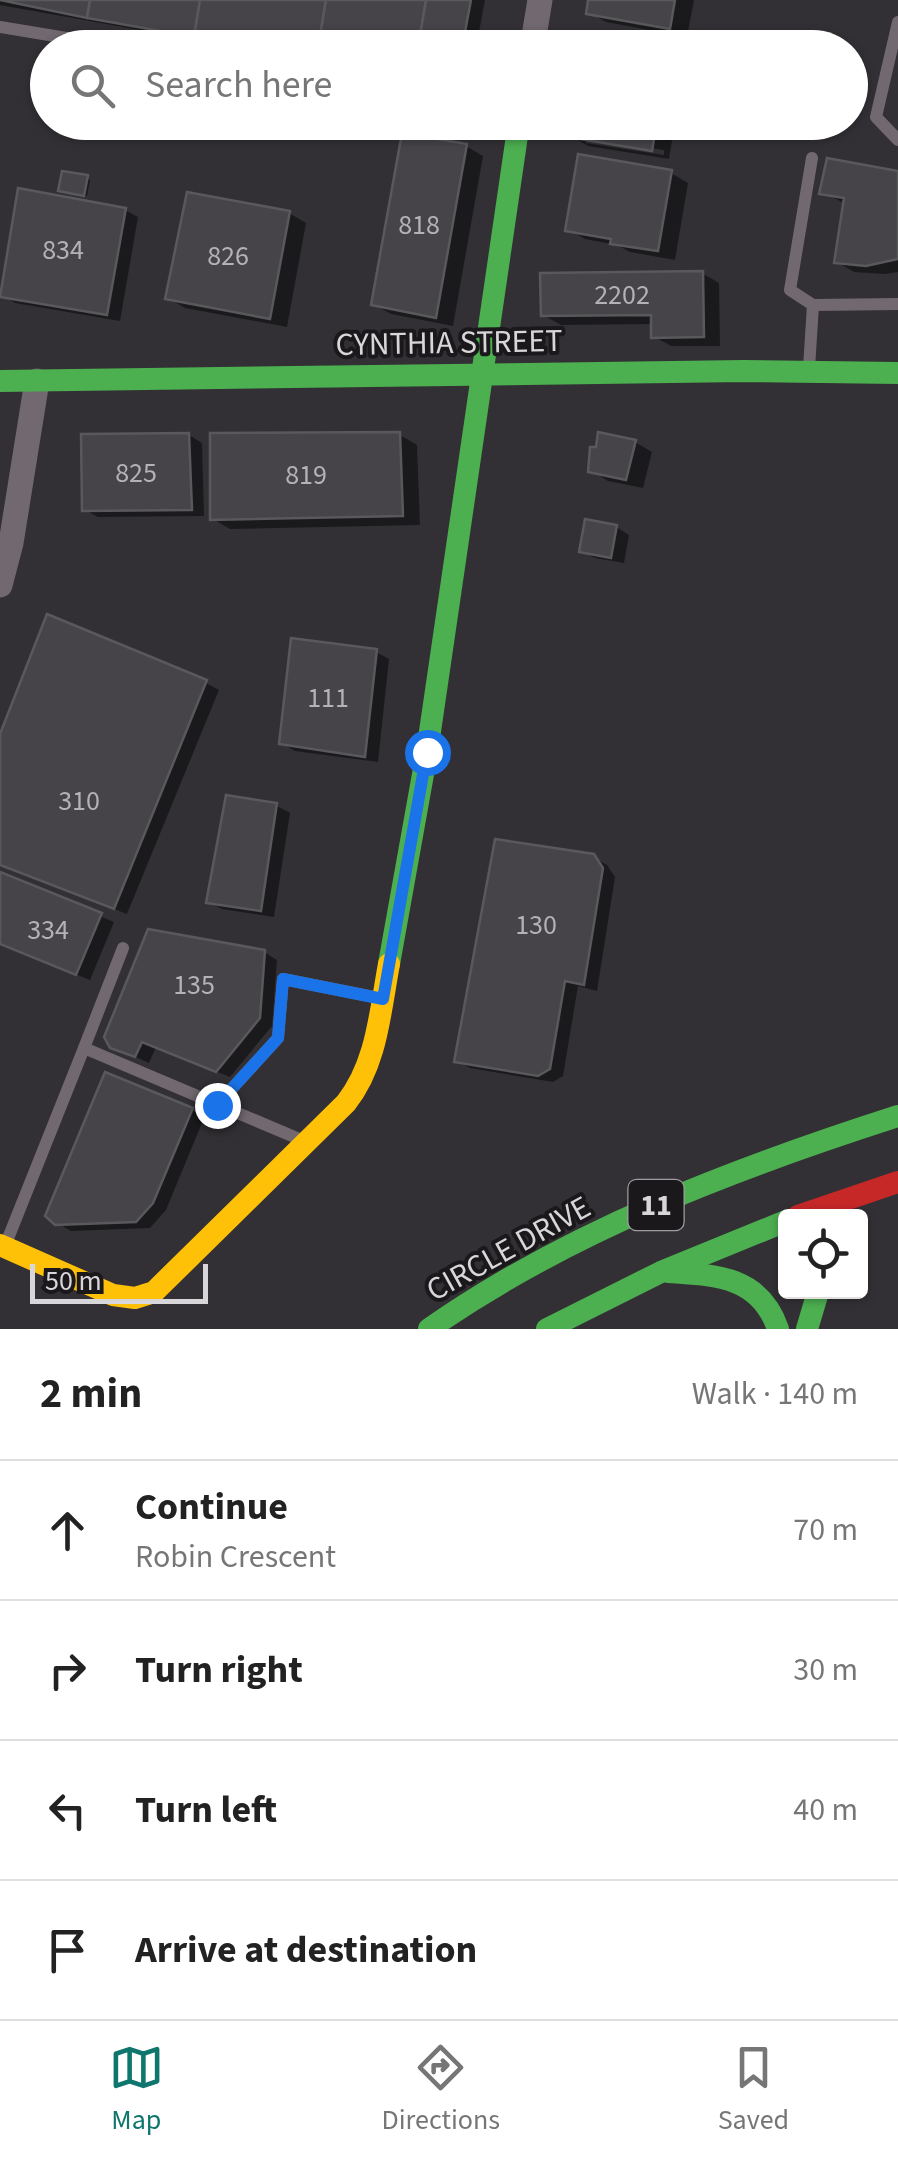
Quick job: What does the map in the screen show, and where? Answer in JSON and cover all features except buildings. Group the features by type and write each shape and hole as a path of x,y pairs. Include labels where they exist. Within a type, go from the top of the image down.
{"main road":[{"path":"2,1246 114,1295 134,1298 154,1292 307,1142 360,1084 370,1064 427,752 516,140"},
{"name":"CYNTHIA STREET","path":"0,381 898,373"},
{"name":"CIRCLE DRIVE","path":"429,1329 515,1275 656,1205 898,1116"},
{"path":"819,1209 898,1182"},
{"path":"869,1214 898,1191"},
{"name":"11","path":"547,1329 661,1272 778,1224"},
{"path":"661,1272 727,1278 746,1286 767,1301 778,1329"},
{"path":"807,1329 816,1299"}],"street":[{"path":"535,30 540,0"},
{"path":"0,585 12,542 37,381"}],"lane":[{"path":"898,22 876,117 898,140"},
{"path":"0,27 30,32"},
{"path":"812,158 790,290 814,305 898,304"},
{"path":"809,372 814,305"},
{"path":"2,1246 122,948"},
{"path":"217,1105 278,1038 283,979 383,999"},
{"path":"84,1048 307,1142"}],"traffic: fast":[{"path":"389,964 427,752 516,140"},
{"path":"0,381 744,371 898,373"},
{"path":"429,1329 539,1262 655,1205 776,1157 898,1116"},
{"path":"547,1329 661,1272 778,1224"},
{"path":"668,1272 719,1277 748,1288 770,1311 778,1329"},
{"path":"807,1329 816,1299"}],"traffic: slow":[{"path":"0,1245 113,1295 135,1298 154,1292 346,1103 371,1055 389,964"}],"traffic: jam":[{"path":"819,1209 898,1182"}],"route":[{"path":"217,1105 278,1038 283,979 383,999 427,752"}]}
